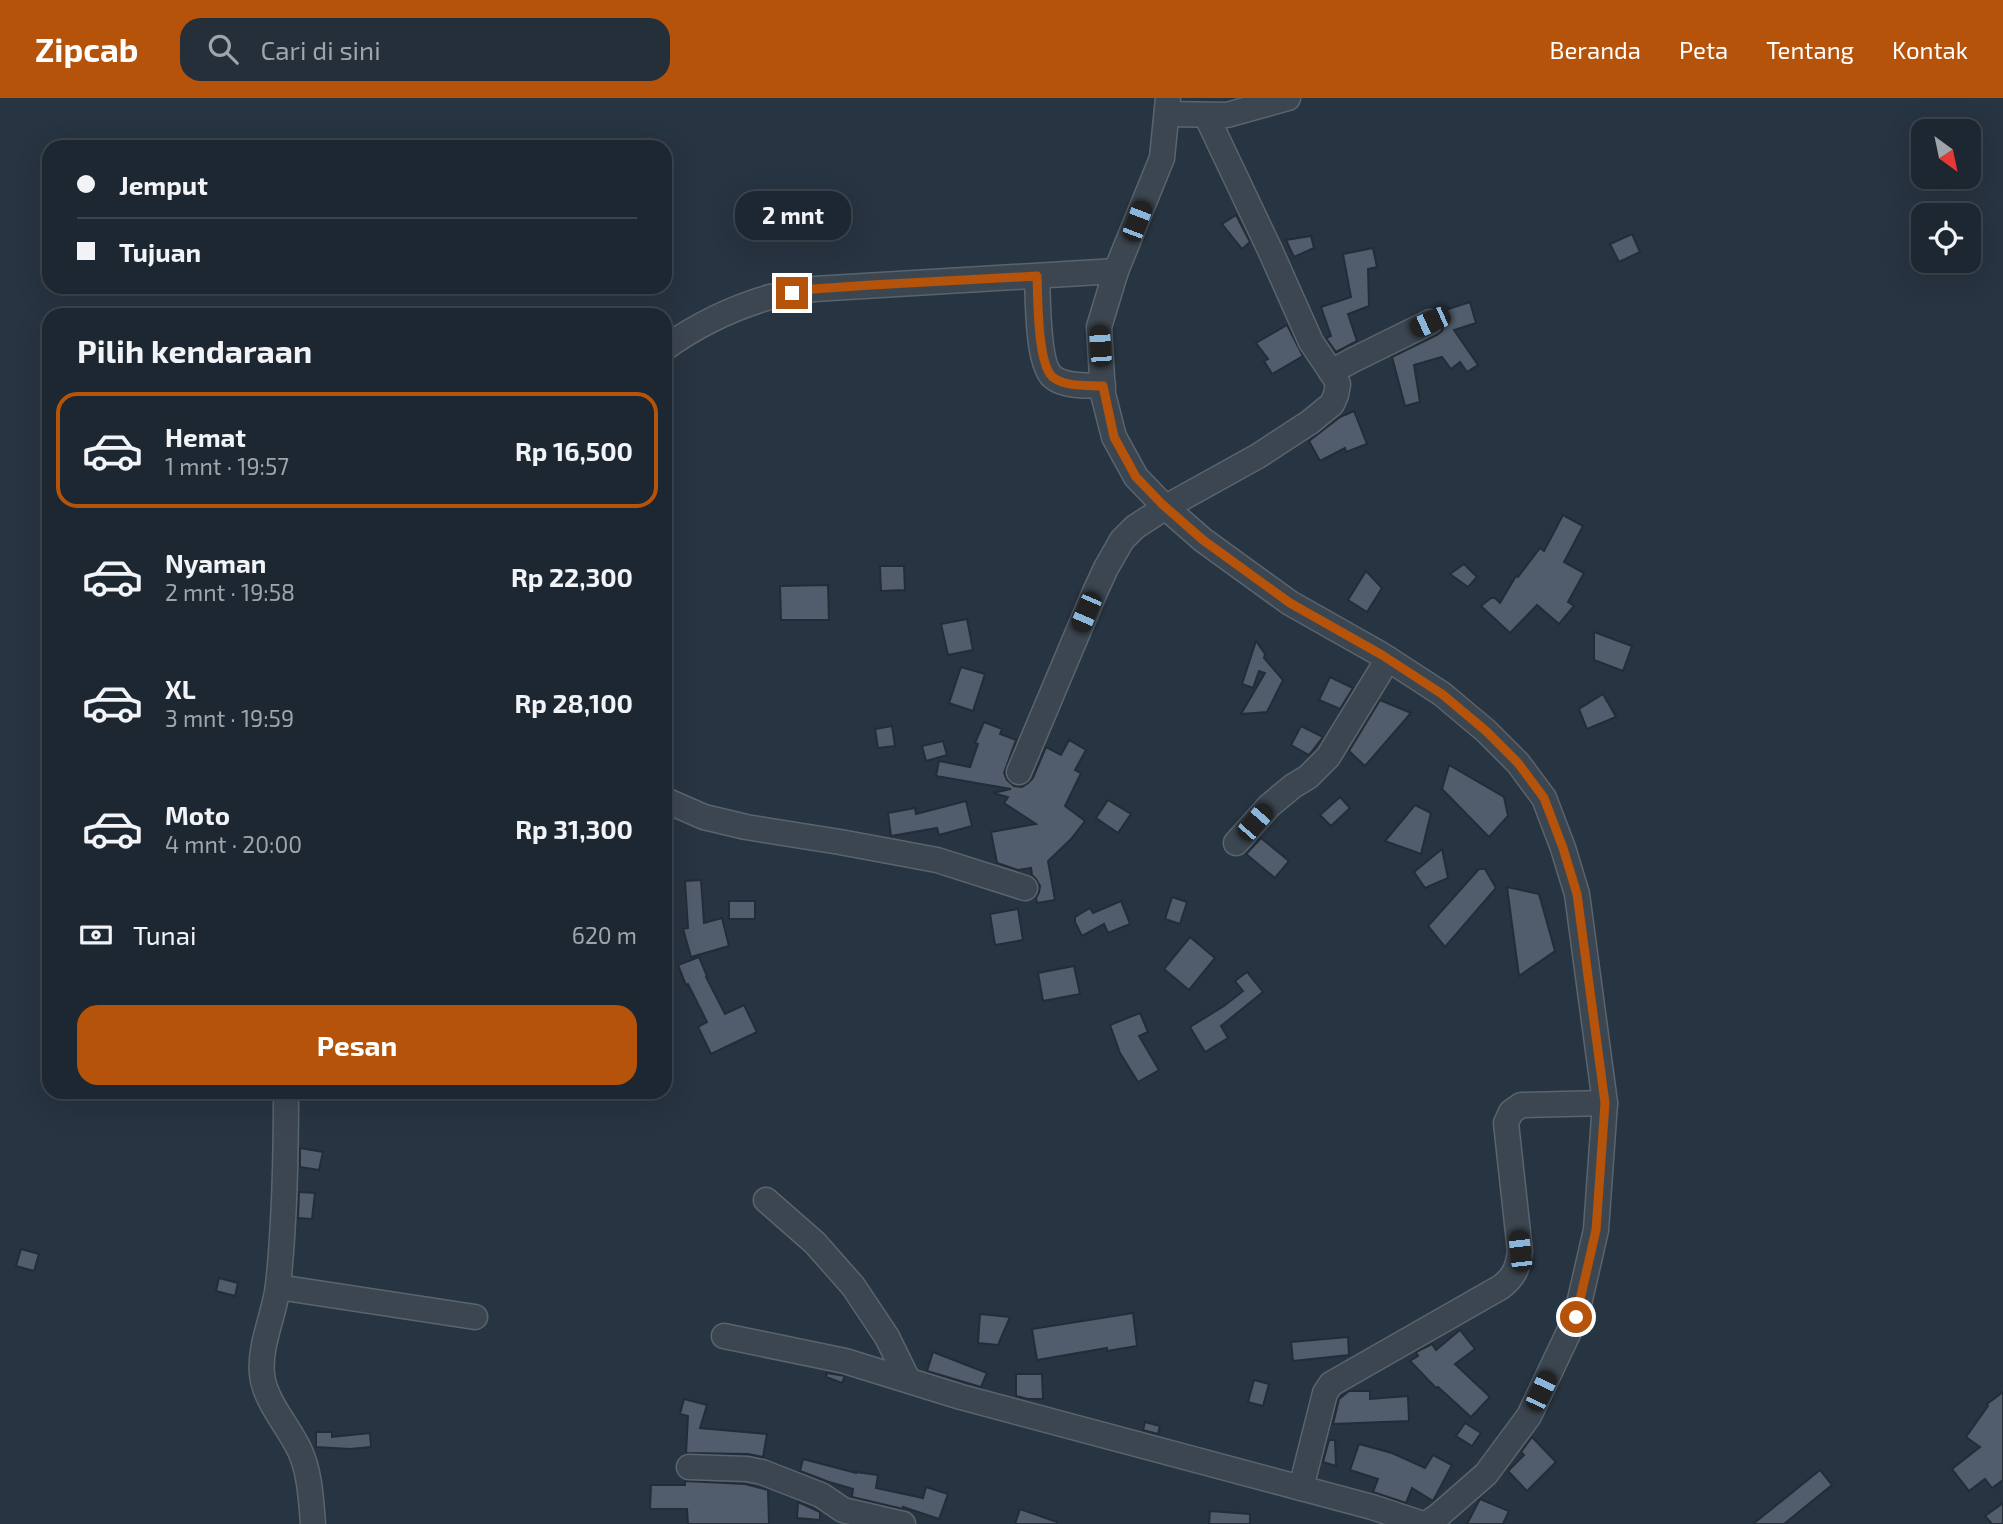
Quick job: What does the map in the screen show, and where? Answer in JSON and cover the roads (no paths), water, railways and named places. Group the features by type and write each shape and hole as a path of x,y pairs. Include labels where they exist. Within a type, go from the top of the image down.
{"street":[{"path":"724,1336 845,1361 961,1397 1434,1522 1486,1474 1529,1416 1576,1317 1596,1230 1605,1103 1577,894 1544,798 1518,763 1486,731 1442,694 1388,659 1290,603 1203,540 1136,477 1114,437 1103,386 1099,327 1116,271 1162,158 1168,106 1206,115 1235,113 1288,98"},
{"path":"1019,772 1106,568 1122,540 1135,527 1166,507 1258,456 1325,411 1336,395 1338,384 1311,342 1206,115"},
{"path":"672,343 716,316 770,297 814,289 1116,271"},
{"path":"1037,276 1041,348 1048,373 1061,381 1103,386"},
{"path":"1331,372 1430,322"},
{"path":"1236,843 1269,806 1308,777 1328,757 1388,659"},
{"path":"672,803 704,817 746,827 937,860 1025,888"},
{"path":"286,1099 278,1287 261,1374 269,1398 302,1454 309,1480 313,1524"},
{"path":"1301,1489 1325,1393 1331,1384 1513,1278 1520,1251 1506,1123 1511,1112 1521,1105 1605,1103"},
{"path":"766,1200 815,1243 853,1286 887,1337 908,1380"},
{"path":"278,1287 475,1317"},
{"path":"689,1467 762,1472 821,1495 842,1517 903,1524"}]}
